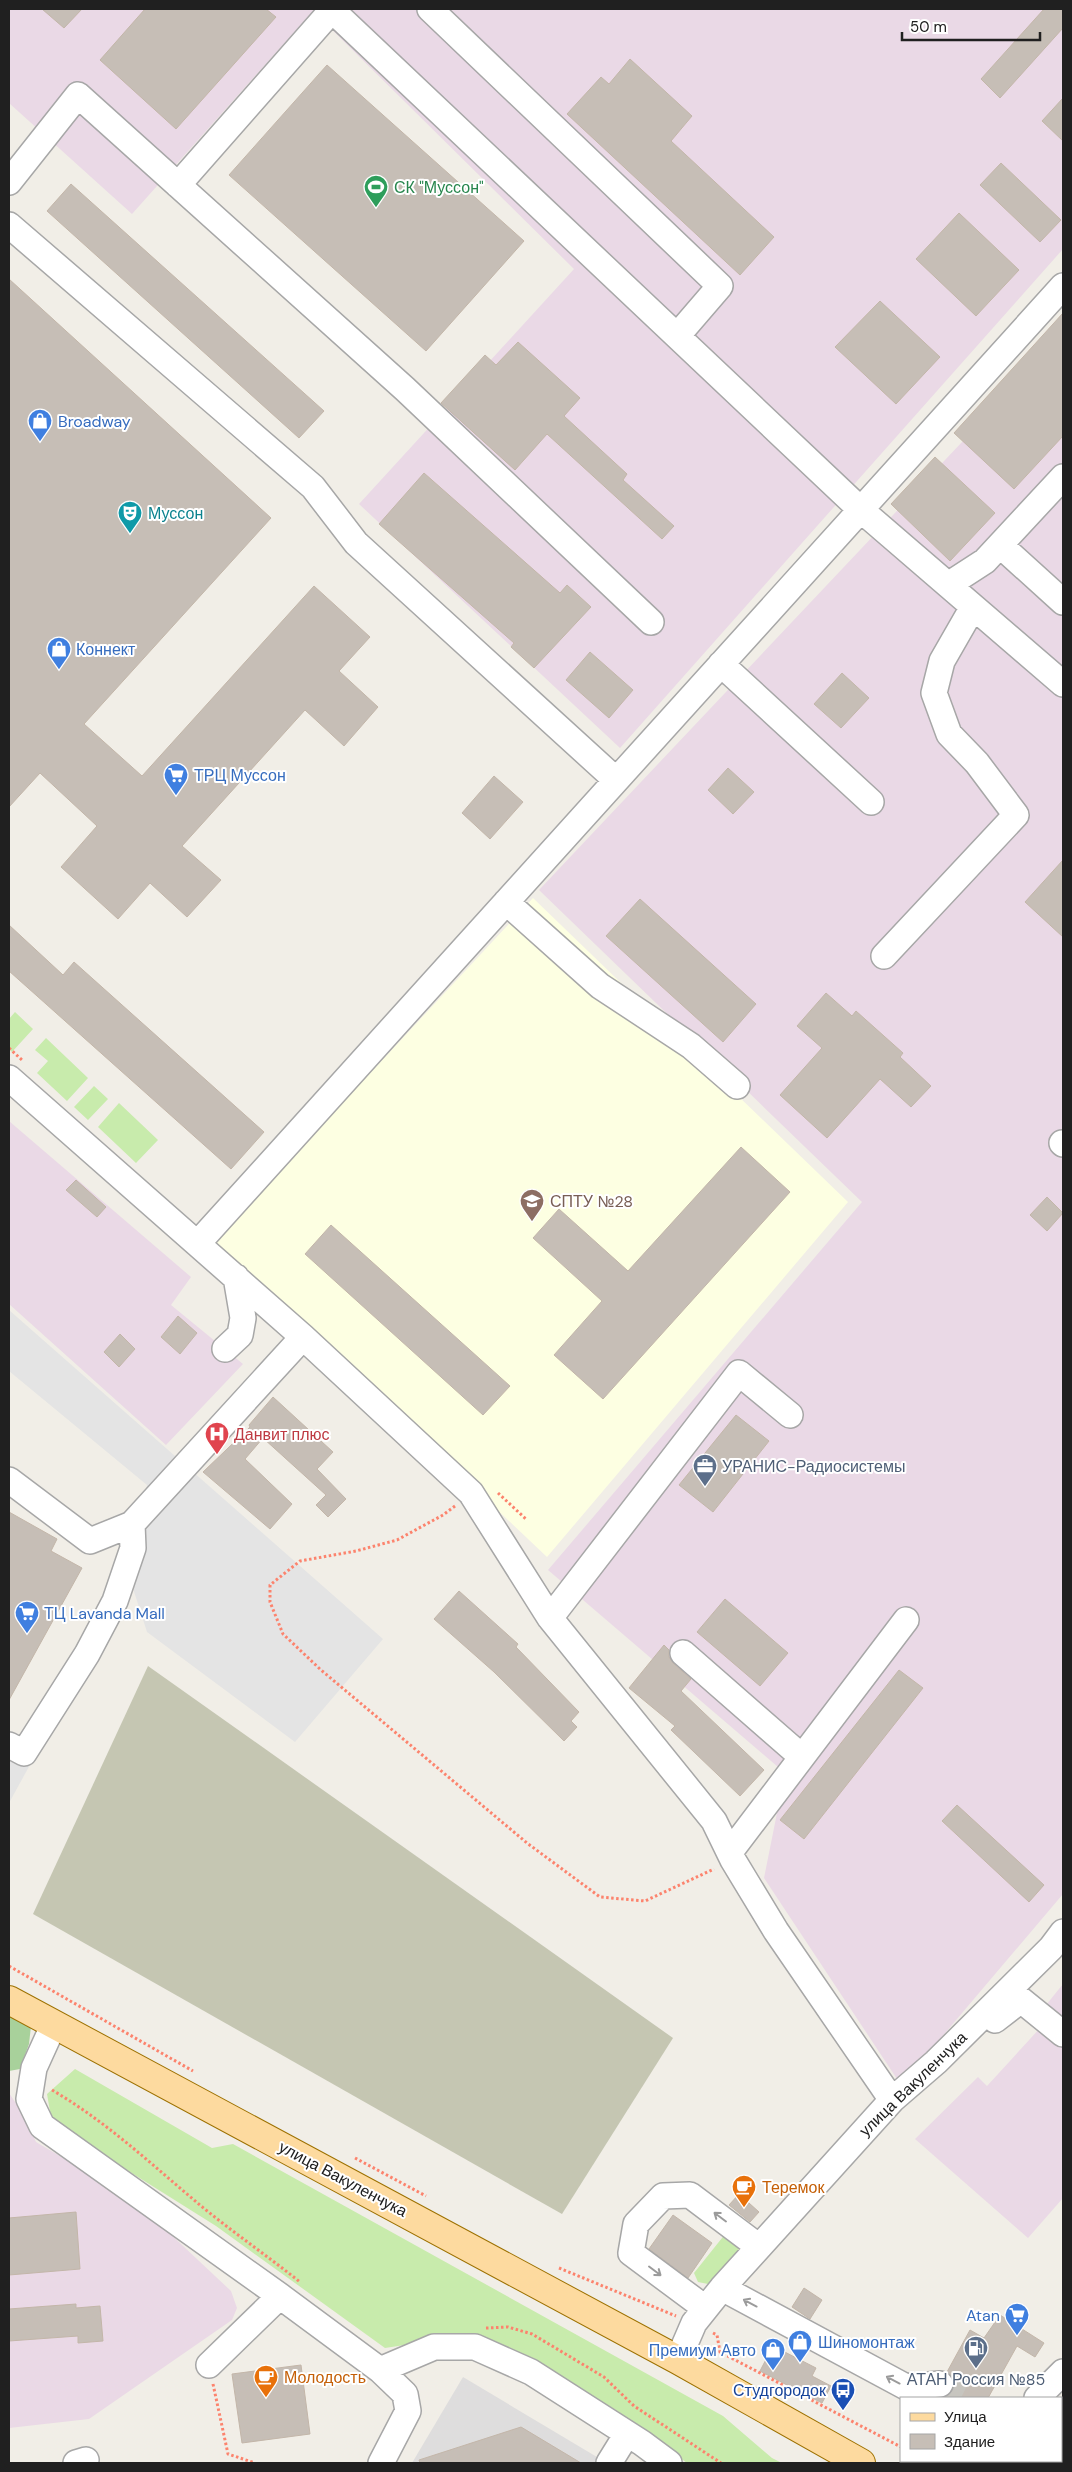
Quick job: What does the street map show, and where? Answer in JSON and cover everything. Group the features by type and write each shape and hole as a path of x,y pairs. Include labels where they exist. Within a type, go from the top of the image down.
{"main road":[{"name":"улица Вакуленчука","path":"9,2000 678,2360 861,2463"}],"street":[{"path":"430,9 720,286 677,336"},
{"path":"178,185 332,10 861,510 1063,684"},
{"path":"9,182 78,95 405,389 651,622"},
{"path":"9,225 313,487 356,542 616,780"},
{"path":"198,1243 1063,286"},
{"path":"948,585 984,561 1063,477"},
{"path":"1000,545 1063,602"},
{"path":"884,956 1016,816 978,763 949,734 934,693 942,661 973,606"},
{"path":"721,664 870,802"},
{"path":"506,902 600,986 691,1046 737,1086"},
{"path":"9,1078 236,1276 471,1493 550,1618 714,1821 731,1856 776,1931 892,2100"},
{"path":"225,1349 240,1335 243,1318 236,1276"},
{"path":"9,1480 90,1541 132,1524 303,1337"},
{"path":"550,1618 739,1373 790,1415"},
{"path":"9,1745 24,1753 87,1654 115,1601 133,1548 132,1524"},
{"path":"731,1856 802,1756 906,1620"},
{"path":"683,1653 802,1756"},
{"name":"улица Вакуленчука","path":"678,2360 699,2316 722,2288 892,2100 936,2062 1050,1948 1063,1932"},
{"path":"936,2062 1022,2000 1063,2034"},
{"path":"54,2024 34,2068 29,2099 42,2126 280,2296 380,2370 405,2394 408,2410 380,2463"},
{"path":"699,2316 631,2253 636,2224 663,2196 690,2195 759,2247"},
{"path":"722,2288 906,2387 940,2384"},
{"path":"209,2365 280,2296"},
{"path":"380,2370 434,2347 475,2347 531,2372 669,2463"},
{"path":"1038,2397 1063,2372"},
{"path":"610,2463 627,2434"}],"path":[{"path":"471,1493 443,1515 396,1540 356,1551 300,1561 270,1585 270,1602 283,1634 390,1730 527,1843 600,1897 645,1901 731,1856"},
{"path":"9,1966 196,2073"},
{"path":"52,2090 86,2110 133,2146 196,2202 308,2288"},
{"path":"351,2156 429,2198"},
{"path":"558,2268 699,2316 717,2335 720,2352 900,2447"},
{"path":"484,2328 508,2328 532,2334 604,2377 634,2406 721,2463"},
{"path":"209,2365 228,2454 254,2463"}],"shaded area":[{"path":"9,9 1063,9 1063,249 620,748 359,504 574,269 313,11 132,214 9,103"},
{"path":"1063,335 1063,1894 901,2085 764,1878 785,1773 548,1570 862,1202 539,890"},
{"name":"СПТУ №28","path":"533,898 848,1202 547,1557 214,1241"},
{"path":"9,1121 191,1277 171,1305 243,1364 166,1445 9,1304"},
{"path":"9,1310 383,1639 295,1742 147,1632 129,1576 147,1485 9,1371"},
{"path":"148,1666 673,2038 562,2214 33,1914"},
{"path":"9,1751 31,1763 9,1803"},
{"path":"1063,1984 1063,2198 1028,2238 915,2139 978,2077 987,2086 1041,2027 1034,2020"},
{"path":"9,2093 23,2114 36,2142 133,2199 231,2291 237,2308 232,2320 89,2419 9,2428"},
{"path":"463,2377 607,2463 412,2463"}],"green space":[{"path":"15,1012 33,1029 12,1052 9,1049 9,1019"},
{"path":"46,1038 88,1078 67,1101 37,1073 48,1061 35,1050"},
{"path":"94,1086 108,1099 88,1120 74,1107"},
{"path":"119,1103 158,1140 136,1163 98,1127"},
{"path":"9,2014 31,2026 29,2044 20,2069 9,2071"},
{"path":"75,2069 212,2148 233,2144 723,2416 772,2458 782,2463 687,2463 616,2410 477,2334 385,2348 216,2226 52,2123 47,2094"},
{"path":"726,2233 740,2248 713,2280 708,2284 698,2282 694,2273"}],"building":[{"path":"42,9 82,9 64,28"},
{"path":"145,9 266,9 276,17 176,129 100,60"},
{"path":"1044,9 1063,9 1063,28 1000,98 981,79"},
{"path":"630,59 692,116 671,141 774,237 740,275 567,114 601,77 609,84"},
{"name":"СК \"Муссон\"","path":"327,65 524,241 426,351 229,175"},
{"path":"1063,98 1063,141 1042,121"},
{"path":"1001,163 1061,220 1040,242 980,185"},
{"path":"71,184 324,411 299,438 47,211"},
{"path":"959,213 1019,270 976,316 916,259"},
{"name":"Муссон","path":"9,279 271,518 84,724 142,776 314,586 370,637 339,671 378,707 344,746 305,710 182,846 221,880 187,917 150,883 118,919 61,867 97,826 40,773 9,807"},
{"path":"880,301 940,357 896,404 835,347"},
{"path":"1063,313 1063,436 1014,489 954,433"},
{"path":"518,342 580,398 564,416 627,474 623,480 674,526 662,539 547,434 515,470 441,403 485,355 496,365"},
{"path":"935,457 995,513 950,561 891,504"},
{"path":"424,473 560,593 567,585 591,607 534,668 511,647 514,643 379,524"},
{"path":"590,652 633,690 609,718 566,680"},
{"path":"842,673 869,698 841,728 814,704"},
{"path":"728,768 754,792 733,814 708,790"},
{"path":"494,776 523,802 490,839 462,813"},
{"path":"1063,860 1063,937 1025,902"},
{"path":"640,899 756,1004 723,1042 606,936"},
{"path":"9,925 63,975 74,962 264,1132 231,1169 9,971"},
{"path":"826,993 852,1016 856,1011 903,1053 900,1057 931,1086 911,1107 880,1079 827,1138 780,1095 822,1048 797,1026"},
{"path":"741,1147 790,1192 603,1399 554,1355 602,1301 533,1238 559,1209 628,1271"},
{"path":"76,1180 106,1207 97,1217 66,1190"},
{"path":"1047,1197 1063,1213 1047,1231 1030,1215"},
{"path":"331,1225 510,1386 483,1415 305,1254"},
{"path":"178,1316 197,1333 180,1354 161,1337"},
{"path":"120,1334 135,1349 119,1367 104,1352"},
{"path":"273,1397 333,1452 317,1469 346,1499 328,1517 316,1505 326,1495 263,1438 245,1459 292,1504 270,1529 203,1472 250,1427 249,1425"},
{"path":"736,1415 769,1441 713,1512 679,1485"},
{"name":"ТЦ Lavanda Mall","path":"9,1512 57,1539 51,1551 82,1568 9,1700"},
{"path":"459,1591 518,1644 516,1647 579,1712 571,1721 577,1727 564,1741 494,1672 434,1619"},
{"path":"725,1599 788,1653 760,1686 697,1632"},
{"path":"664,1645 669,1650 669,1657 673,1663 691,1679 681,1691 764,1770 740,1796 671,1730 675,1726 629,1688"},
{"path":"899,1670 923,1688 804,1839 780,1820"},
{"path":"957,1805 1044,1885 1029,1902 942,1821"},
{"name":"Теремок","path":"739,2194 759,2212 750,2222 729,2205"},
{"path":"76,2212 80,2269 9,2275 9,2218"},
{"path":"673,2215 712,2243 688,2278 649,2249"},
{"path":"804,2288 822,2300 810,2319 792,2307"},
{"path":"76,2304 76,2308 100,2306 103,2341 78,2343 78,2336 9,2341 9,2309"},
{"name":"АТАН Россия №85","path":"1000,2315 1044,2343 1035,2357 1017,2346 989,2397 944,2397 953,2390 954,2382 947,2372 970,2330 984,2338"},
{"path":"773,2346 816,2368 812,2376 831,2386 822,2403 760,2371"},
{"path":"301,2365 310,2434 242,2443 232,2374"},
{"path":"521,2427 581,2463 420,2463 419,2460"}],"tunnel":[{"path":"940,2384 966,2397"}],"place":[{"name":"СК \"Муссон\"","path":"376,208"},
{"name":"Broadway","path":"40,442"},
{"name":"Муссон","path":"130,534"},
{"name":"Коннект","path":"59,670"},
{"name":"ТРЦ Муссон","path":"176,796"},
{"name":"СПТУ №28","path":"532,1222"},
{"name":"Данвит плюс","path":"217,1455"},
{"name":"УРАНИС-Радиосистемы","path":"705,1487"},
{"name":"ТЦ Lavanda Mall","path":"27,1634"},
{"name":"Теремок","path":"744,2208"},
{"name":"Atan","path":"1017,2336"},
{"name":"Шиномонтаж","path":"800,2363"},
{"name":"АТАН Россия №85","path":"976,2369"},
{"name":"Премиум Авто","path":"773,2371"},
{"name":"Молодость","path":"266,2398"},
{"name":"Студгородок","path":"843,2411"}]}
